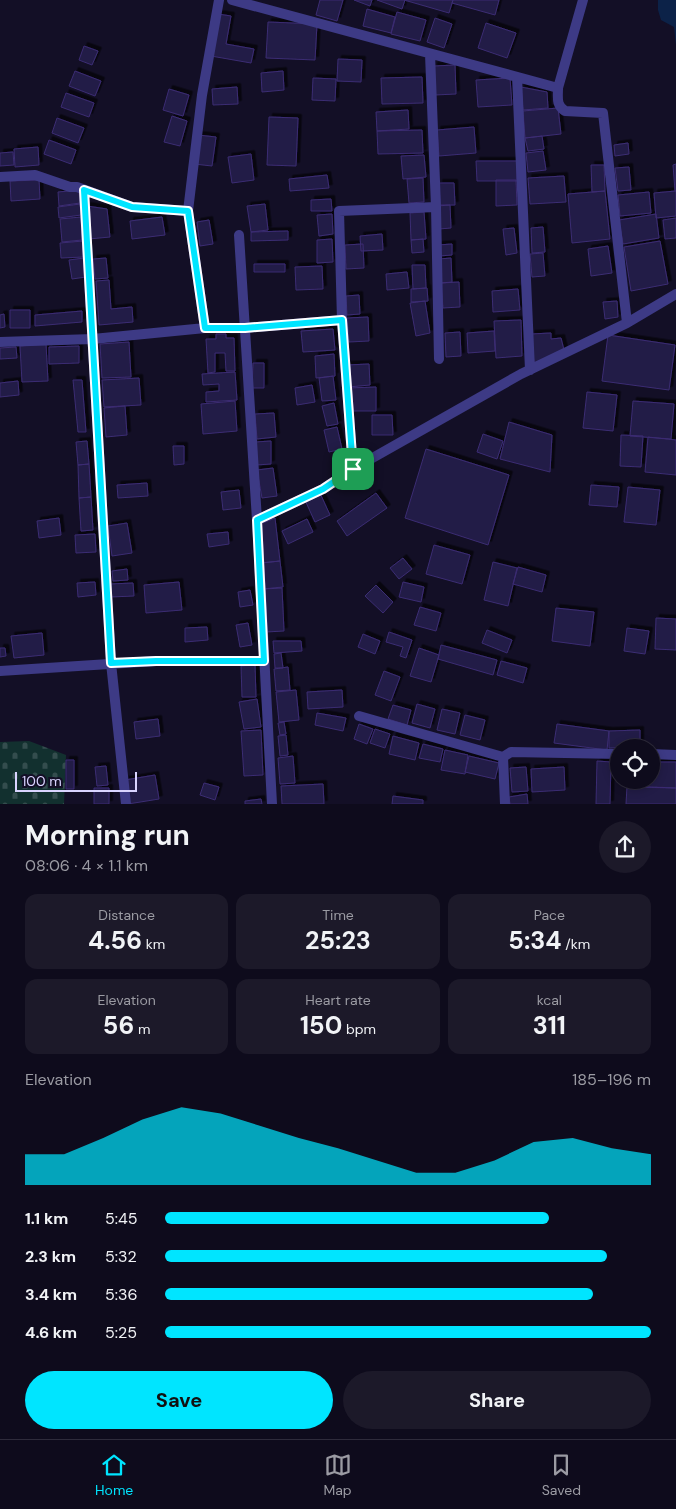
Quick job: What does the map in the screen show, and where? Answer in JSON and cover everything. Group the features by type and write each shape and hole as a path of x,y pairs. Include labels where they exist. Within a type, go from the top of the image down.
{"street":[{"path":"205,328 188,211 202,95 218,0"},
{"path":"232,0 558,88"},
{"path":"583,0 558,88 557,102 560,108 565,111 603,113 627,323"},
{"path":"430,54 439,358"},
{"path":"517,77 530,370"},
{"path":"0,177 35,175 132,207 188,211"},
{"path":"84,190 111,663 126,804"},
{"path":"353,469 342,320 339,211 436,207"},
{"path":"238,235 257,520 272,804"},
{"path":"257,520 323,489 353,469 530,370 627,323 676,294"},
{"path":"0,342 93,339 205,328 245,328 342,320"},
{"path":"0,671 156,661 264,661"},
{"path":"360,716 503,757 511,752 610,754"},
{"path":"660,754 676,755"},
{"path":"503,757 505,804"}],"green space":[{"path":"29,741 66,755 64,804 0,804 0,742"}],"water":[{"path":"658,0 676,0 676,45 674,27 661,20"}],"building":[{"path":"320,0 343,0 337,21 316,15"},
{"path":"354,0 372,0 370,6"},
{"path":"377,0 405,0 402,9"},
{"path":"404,0 453,0 449,13"},
{"path":"453,0 499,0 495,15 452,3"},
{"path":"367,9 395,17 391,33 363,26"},
{"path":"397,12 426,20 420,41 391,34"},
{"path":"218,14 231,16 226,44 254,49 251,63 211,56"},
{"path":"435,18 452,24 444,48 427,42"},
{"path":"268,22 317,24 315,60 266,58"},
{"path":"486,23 516,33 507,58 478,48"},
{"path":"84,46 98,51 92,65 79,60"},
{"path":"338,59 362,60 361,82 337,81"},
{"path":"455,65 456,94 435,95 434,66"},
{"path":"75,71 101,81 95,96 69,86"},
{"path":"283,71 284,90 262,92 261,73"},
{"path":"422,77 423,103 382,104 381,78"},
{"path":"313,78 336,79 335,101 312,100"},
{"path":"510,78 512,105 478,107 476,80"},
{"path":"237,87 238,104 213,105 212,89"},
{"path":"521,87 547,92 548,108 523,110"},
{"path":"169,89 189,95 183,116 163,110"},
{"path":"66,93 94,103 89,117 61,107"},
{"path":"558,108 561,134 525,138 523,111"},
{"path":"408,110 409,129 377,131 376,112"},
{"path":"172,116 187,121 180,146 164,142"},
{"path":"269,117 298,118 296,166 267,165"},
{"path":"57,118 84,128 78,143 52,133"},
{"path":"474,127 476,153 439,156 437,130"},
{"path":"422,130 423,153 378,154 377,131"},
{"path":"198,135 216,137 212,166 194,164"},
{"path":"542,136 544,149 528,151 525,138"},
{"path":"49,140 76,150 71,164 44,154"},
{"path":"628,143 629,154 615,156 614,145"},
{"path":"38,147 39,165 15,167 14,149"},
{"path":"543,151 546,170 528,172 526,153"},
{"path":"13,152 14,165 0,166 0,153"},
{"path":"251,154 254,180 232,183 228,157"},
{"path":"424,155 426,177 403,179 401,156"},
{"path":"476,161 517,161 517,181 477,181"},
{"path":"676,164 676,191 675,191 673,165"},
{"path":"591,165 604,165 605,191 592,192"},
{"path":"629,167 631,190 618,191 615,168"},
{"path":"327,175 329,188 290,191 289,179"},
{"path":"564,176 566,202 530,204 528,178"},
{"path":"423,178 424,202 409,203 407,179"},
{"path":"39,180 40,199 11,201 10,181"},
{"path":"496,180 516,180 517,205 496,206"},
{"path":"439,183 454,183 455,205 440,205"},
{"path":"79,190 80,203 59,206 58,192"},
{"path":"605,191 610,239 572,243 568,194"},
{"path":"676,191 676,216 656,218 654,193"},
{"path":"649,192 651,213 620,216 618,195"},
{"path":"331,199 332,211 311,211 311,200"},
{"path":"80,204 81,215 59,218 58,207"},
{"path":"265,204 268,230 251,232 247,206"},
{"path":"450,205 451,228 439,229 437,206"},
{"path":"87,206 107,209 110,237 89,239"},
{"path":"424,212 426,239 411,240 410,213"},
{"path":"332,214 333,234 319,236 317,215"},
{"path":"656,214 659,238 623,244 619,220"},
{"path":"81,217 82,240 62,242 60,219"},
{"path":"162,217 165,235 132,239 130,221"},
{"path":"676,218 676,238 665,239 663,220"},
{"path":"209,220 213,244 200,246 197,222"},
{"path":"543,227 545,252 532,253 531,228"},
{"path":"514,228 517,253 506,255 503,229"},
{"path":"288,231 288,240 251,241 251,232"},
{"path":"382,234 383,250 361,251 360,236"},
{"path":"332,239 333,262 317,263 317,240"},
{"path":"423,239 424,252 412,253 411,240"},
{"path":"83,241 83,257 61,258 60,243"},
{"path":"660,241 668,284 631,291 624,247"},
{"path":"363,244 364,268 346,269 345,245"},
{"path":"452,244 452,255 439,256 438,245"},
{"path":"608,246 612,273 591,276 588,249"},
{"path":"543,253 545,276 532,277 530,254"},
{"path":"84,258 86,277 72,279 69,260"},
{"path":"106,258 108,278 95,279 93,259"},
{"path":"451,258 452,282 441,283 439,259"},
{"path":"254,264 285,264 285,272 254,272"},
{"path":"412,265 425,265 426,288 413,289"},
{"path":"322,266 323,289 296,290 295,267"},
{"path":"407,272 409,288 387,290 386,274"},
{"path":"109,280 111,309 132,307 133,322 99,325 96,281"},
{"path":"459,282 460,307 443,308 441,283"},
{"path":"427,288 428,301 411,302 411,289"},
{"path":"518,289 520,310 493,312 492,291"},
{"path":"359,295 360,314 347,315 346,296"},
{"path":"425,301 430,333 416,336 410,303"},
{"path":"617,301 618,317 605,319 603,302"},
{"path":"10,310 30,310 30,328 10,328"},
{"path":"82,311 82,322 35,326 35,315"},
{"path":"4,314 5,327 0,328 0,315"},
{"path":"368,317 369,341 349,342 347,318"},
{"path":"521,320 522,356 496,358 494,321"},
{"path":"333,329 335,350 303,352 301,331"},
{"path":"494,331 495,351 468,353 467,333"},
{"path":"460,332 461,356 446,357 445,333"},
{"path":"551,333 551,339 561,338 564,350 534,363 531,334"},
{"path":"216,334 226,334 226,338 234,338 235,371 226,371 225,353 215,353 215,372 208,373 206,339 216,339"},
{"path":"608,335 675,345 669,390 602,381"},
{"path":"129,342 131,377 102,378 100,344"},
{"path":"46,344 48,381 22,382 20,346"},
{"path":"79,346 79,363 49,364 49,347"},
{"path":"16,347 17,358 0,359 0,348"},
{"path":"334,354 335,376 316,378 315,356"},
{"path":"253,363 264,363 264,388 252,388"},
{"path":"369,364 370,385 348,387 347,365"},
{"path":"235,372 237,400 206,402 206,392 219,391 219,384 203,385 202,374"},
{"path":"333,376 336,400 322,401 319,378"},
{"path":"139,378 141,405 104,407 102,380"},
{"path":"73,380 82,380 86,432 78,432"},
{"path":"18,381 19,395 0,397 0,383"},
{"path":"312,385 315,402 297,405 295,388"},
{"path":"376,387 376,411 349,411 348,388"},
{"path":"587,392 617,395 613,431 583,428"},
{"path":"235,401 237,431 203,434 201,404"},
{"path":"633,401 674,404 671,439 630,436"},
{"path":"334,403 338,424 327,426 322,406"},
{"path":"125,406 127,435 106,437 104,408"},
{"path":"274,413 276,437 257,439 255,414"},
{"path":"372,415 392,415 393,435 372,435"},
{"path":"509,422 552,435 550,472 500,459"},
{"path":"337,427 342,449 329,452 324,430"},
{"path":"483,434 503,441 497,459 477,452"},
{"path":"621,435 643,436 641,467 620,466"},
{"path":"648,437 676,440 676,475 645,472"},
{"path":"87,441 89,464 78,465 76,442"},
{"path":"271,441 271,464 256,465 255,442"},
{"path":"173,446 184,446 184,464 174,465"},
{"path":"426,449 509,475 488,545 405,518"},
{"path":"89,464 91,497 79,498 78,465"},
{"path":"273,468 277,496 262,498 257,470"},
{"path":"147,483 148,496 118,498 117,485"},
{"path":"591,485 619,487 617,507 589,505"},
{"path":"628,487 660,490 656,525 624,522"},
{"path":"239,490 241,508 223,510 221,492"},
{"path":"319,491 330,515 315,522 304,498"},
{"path":"376,493 387,508 347,536 337,521"},
{"path":"91,497 93,530 81,531 79,498"},
{"path":"59,518 61,535 39,538 37,521"},
{"path":"275,518 280,561 261,563 258,525"},
{"path":"307,519 313,532 288,544 282,531"},
{"path":"127,523 132,553 112,556 108,526"},
{"path":"228,532 229,544 209,547 207,534"},
{"path":"95,534 96,552 76,553 75,535"},
{"path":"434,545 470,555 462,584 426,574"},
{"path":"403,558 412,569 399,579 390,568"},
{"path":"280,561 283,587 263,589 261,563"},
{"path":"493,562 517,568 508,606 484,600"},
{"path":"518,567 546,575 542,592 513,584"},
{"path":"127,569 128,580 113,581 112,571"},
{"path":"95,582 96,595 78,597 77,583"},
{"path":"179,582 182,610 146,613 144,585"},
{"path":"403,582 424,587 421,602 399,597"},
{"path":"133,583 134,596 111,597 110,584"},
{"path":"376,585 393,602 383,613 365,596"},
{"path":"282,588 284,631 266,632 263,589"},
{"path":"250,590 253,605 240,607 238,592"},
{"path":"420,607 441,613 436,631 414,625"},
{"path":"556,608 594,612 590,646 552,641"},
{"path":"656,618 676,619 676,650 655,649"},
{"path":"248,623 252,645 240,647 236,625"},
{"path":"207,627 208,640 185,642 185,628"},
{"path":"627,628 649,631 645,654 624,651"},
{"path":"487,630 512,640 507,653 482,643"},
{"path":"389,632 412,640 406,658 400,656 403,647 386,642"},
{"path":"42,633 44,655 14,658 11,636"},
{"path":"363,634 380,641 375,654 358,647"},
{"path":"273,641 301,641 302,651 274,653"},
{"path":"441,645 497,660 493,675 438,659"},
{"path":"0,648 5,648 6,656 0,657"},
{"path":"419,648 439,655 431,682 410,676"},
{"path":"281,653 283,668 275,668 274,654"},
{"path":"501,661 527,668 523,683 497,675"},
{"path":"255,665 256,697 242,697 241,666"},
{"path":"288,667 290,690 276,691 274,669"},
{"path":"384,671 400,677 391,701 375,695"},
{"path":"296,690 299,720 279,722 276,692"},
{"path":"342,690 343,707 308,709 307,692"},
{"path":"257,699 261,727 244,729 239,702"},
{"path":"417,704 435,709 430,728 412,723"},
{"path":"393,705 411,710 407,725 388,719"},
{"path":"442,709 460,713 455,734 437,730"},
{"path":"317,713 346,718 343,731 315,725"},
{"path":"465,715 485,720 480,740 460,735"},
{"path":"158,719 160,736 136,739 134,722"},
{"path":"284,722 286,734 280,735 278,723"},
{"path":"359,724 373,729 367,744 354,739"},
{"path":"557,724 609,731 607,750 554,743"},
{"path":"375,729 390,734 385,748 370,743"},
{"path":"261,730 263,775 244,776 241,731"},
{"path":"640,730 640,739 610,739 609,748 609,731"},
{"path":"286,735 288,755 280,756 278,736"},
{"path":"393,736 419,743 415,760 389,754"},
{"path":"423,744 443,749 440,762 419,758"},
{"path":"445,750 468,755 465,774 441,770"},
{"path":"293,756 295,783 280,784 278,758"},
{"path":"469,756 499,763 495,779 465,772"},
{"path":"66,760 74,760 74,789 66,789"},
{"path":"597,761 610,762 610,804 596,804"},
{"path":"660,762 676,762 676,788 660,788"},
{"path":"106,766 108,785 97,786 95,767"},
{"path":"526,767 528,791 512,792 510,768"},
{"path":"564,767 565,790 532,792 531,769"},
{"path":"155,775 159,799 128,804 125,780"},
{"path":"204,783 219,787 215,800 200,795"},
{"path":"323,784 324,804 282,804 281,786"},
{"path":"94,788 109,788 109,804 94,804"},
{"path":"676,788 676,804 626,804 627,789"},
{"path":"527,794 528,804 510,804 509,797"},
{"path":"393,796 423,800 423,804 392,804"},
{"path":"261,799 262,804 245,804 245,801"}],"route":[{"path":"84,190 132,207 188,211 205,328 245,328 342,320 353,469 323,489 257,520 264,661 111,663 84,190"}]}
